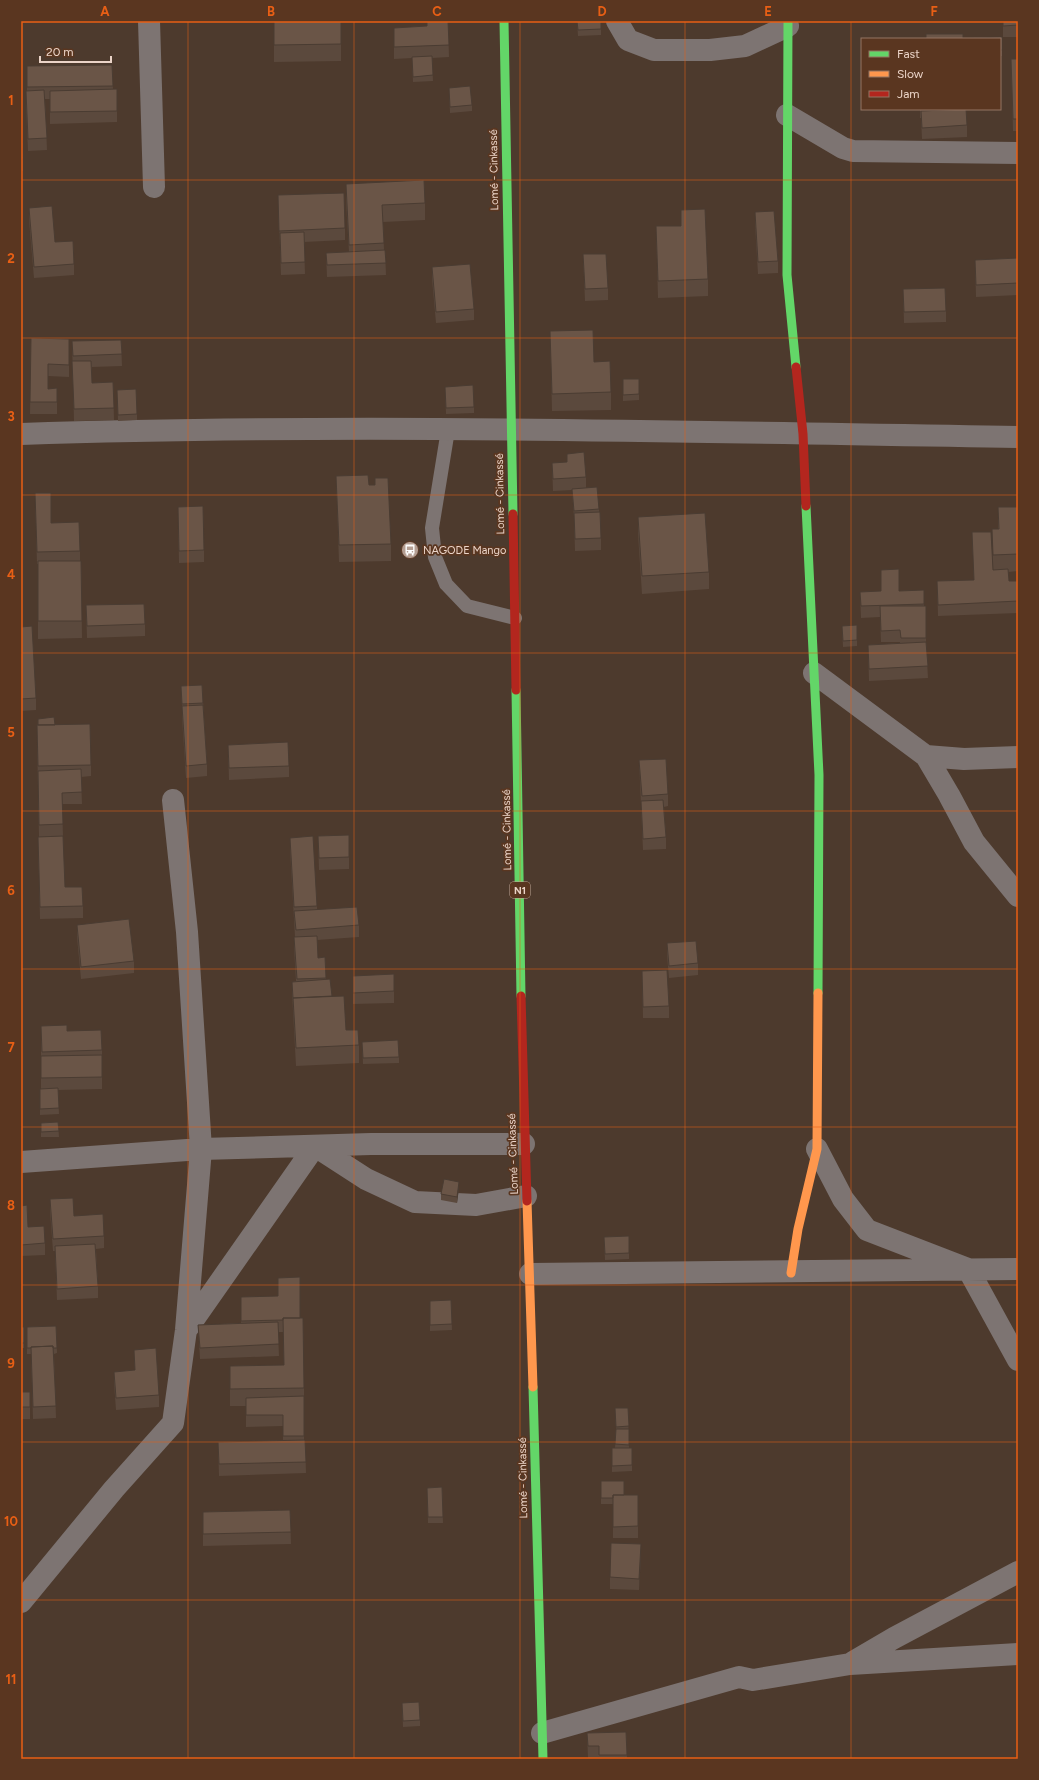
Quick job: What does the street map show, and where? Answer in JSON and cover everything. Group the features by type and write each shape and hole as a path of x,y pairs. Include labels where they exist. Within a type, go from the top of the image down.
{"main road":[{"name":"Lomé - Cinkassé","path":"504,21 510,430 515,618 524,1144 530,1274 543,1759"},
{"path":"788,23 787,275 803,434 819,775 817,1149 798,1229 791,1273"}],"street":[{"path":"149,21 154,187"},
{"path":"617,21 628,40 654,50 710,50 745,46 788,23"},
{"path":"787,115 843,148 853,151 1018,153"},
{"path":"21,434 153,430 510,430 1018,437"},
{"path":"814,673 926,756 974,842 1018,896"},
{"path":"926,756 964,759 1018,758"},
{"path":"21,1602 114,1489 173,1423 186,1330 201,1149 187,932 173,800"},
{"path":"21,1162 201,1149 315,1146 524,1144"},
{"path":"315,1146 366,1179 416,1202 476,1205 526,1196"},
{"path":"186,1330 315,1146"},
{"path":"817,1149 843,1200 867,1230 968,1269 1018,1360"},
{"path":"530,1274 791,1273 1018,1269"},
{"path":"850,1664 894,1638 1018,1572"},
{"path":"542,1733 739,1677 753,1680 850,1664 1018,1654"}],"lane":[{"path":"448,430 432,528 435,557 446,584 467,606 515,618"}],"building":[{"path":"274,21 341,21 341,44 274,45"},
{"path":"427,21 448,21 449,45 394,47 394,28 427,26"},
{"path":"577,21 601,21 601,29 578,30"},
{"path":"1003,21 1018,21 1018,25 1003,26"},
{"path":"926,34 963,34 963,38 926,38"},
{"path":"1002,37 1002,50 1001,38 971,38"},
{"path":"432,56 433,75 413,77 412,57"},
{"path":"1011,59 1018,59 1018,119 1013,119"},
{"path":"112,65 113,86 27,87 27,66"},
{"path":"470,86 472,105 450,107 449,88"},
{"path":"117,89 117,111 50,112 50,91"},
{"path":"44,90 47,138 28,139 26,91"},
{"path":"966,110 967,125 922,128 921,111"},
{"path":"22,142 23,159 21,159"},
{"path":"424,180 425,203 382,205 384,243 349,245 346,184"},
{"path":"344,193 345,228 279,231 278,195"},
{"path":"52,206 55,242 73,241 74,264 34,267 29,208"},
{"path":"705,209 708,279 658,281 656,226 681,226 681,210"},
{"path":"774,211 778,261 758,262 755,212"},
{"path":"304,232 305,262 281,263 280,233"},
{"path":"385,250 386,263 327,265 326,253"},
{"path":"583,254 606,254 608,288 585,289"},
{"path":"1018,258 1018,283 976,285 975,260"},
{"path":"470,264 474,309 436,312 432,267"},
{"path":"945,288 946,311 904,312 903,289"},
{"path":"593,330 594,362 610,361 611,392 552,394 550,331"},
{"path":"31,338 69,339 69,365 48,364 48,389 57,388 57,402 30,402"},
{"path":"121,340 122,354 73,356 72,341"},
{"path":"72,361 91,361 92,383 113,382 114,408 74,409"},
{"path":"623,379 639,379 639,394 623,395"},
{"path":"473,385 474,407 446,408 445,387"},
{"path":"136,389 137,414 118,415 117,390"},
{"path":"584,452 586,477 553,479 552,463 567,462 567,454"},
{"path":"368,475 369,485 375,485 375,478 388,478 391,544 339,545 336,476"},
{"path":"597,487 599,509 574,511 572,489"},
{"path":"35,493 51,493 51,523 79,522 80,551 37,552"},
{"path":"203,506 204,550 179,551 178,507"},
{"path":"998,507 1018,507 1018,554 993,555 992,529 999,529"},
{"path":"600,512 601,538 575,539 574,513"},
{"path":"705,513 709,572 642,576 638,517"},
{"path":"972,532 991,532 993,570 1008,569 1009,581 1018,581 1018,601 938,605 937,581 974,580"},
{"path":"38,561 81,561 82,621 38,621"},
{"path":"899,569 899,591 924,590 924,604 861,606 860,592 881,591 881,570"},
{"path":"144,604 145,624 87,626 86,605"},
{"path":"880,606 926,606 926,638 901,638 900,630 881,631"},
{"path":"857,625 857,640 843,641 842,626"},
{"path":"32,626 36,698 21,699 21,627"},
{"path":"926,642 928,666 869,669 868,645"},
{"path":"202,685 203,703 182,704 181,686"},
{"path":"203,705 207,764 186,766 182,706"},
{"path":"54,717 55,725 38,725 38,719"},
{"path":"90,724 91,765 38,766 37,725"},
{"path":"288,742 289,766 229,768 228,745"},
{"path":"666,759 668,794 642,796 639,760"},
{"path":"81,769 82,792 62,793 63,824 39,825 38,771"},
{"path":"663,800 666,837 643,839 641,801"},
{"path":"349,835 349,857 319,858 318,836"},
{"path":"63,836 65,887 82,887 83,906 40,907 38,837"},
{"path":"313,836 317,906 294,907 290,838"},
{"path":"357,907 359,925 296,930 294,911"},
{"path":"129,919 134,961 81,967 77,925"},
{"path":"317,936 318,958 325,957 326,978 297,979 294,937"},
{"path":"696,941 698,963 669,966 667,943"},
{"path":"667,970 669,1006 643,1007 642,971"},
{"path":"394,974 394,991 353,993 353,976"},
{"path":"330,979 332,996 293,998 292,982"},
{"path":"344,996 346,1030 358,1030 359,1045 296,1048 293,998"},
{"path":"67,1025 67,1031 101,1030 102,1050 42,1052 41,1026"},
{"path":"398,1040 399,1057 363,1058 362,1042"},
{"path":"102,1055 102,1077 41,1078 41,1056"},
{"path":"58,1088 59,1108 40,1109 40,1089"},
{"path":"58,1122 59,1131 41,1132 41,1123"},
{"path":"444,1179 459,1182 457,1197 441,1194"},
{"path":"73,1198 74,1216 103,1214 104,1236 53,1239 50,1199"},
{"path":"27,1205 28,1227 44,1226 45,1243 21,1245 21,1206"},
{"path":"629,1236 629,1253 605,1254 604,1237"},
{"path":"95,1244 98,1286 57,1289 55,1246"},
{"path":"300,1277 300,1318 241,1321 241,1297 278,1296 278,1278"},
{"path":"451,1300 452,1324 430,1325 430,1301"},
{"path":"283,1318 303,1318 304,1388 230,1389 230,1366 284,1365"},
{"path":"278,1322 279,1344 200,1348 198,1325"},
{"path":"56,1326 57,1348 53,1348 53,1346 27,1348 27,1327"},
{"path":"21,1327 24,1327 24,1343 21,1343"},
{"path":"53,1346 56,1406 33,1407 31,1347"},
{"path":"156,1348 159,1395 116,1398 114,1372 135,1370 134,1350"},
{"path":"21,1381 22,1392 30,1392 30,1407 21,1407"},
{"path":"304,1396 304,1436 283,1436 283,1415 246,1415 246,1398"},
{"path":"615,1408 628,1408 629,1426 616,1427"},
{"path":"616,1429 629,1429 629,1445 615,1444"},
{"path":"305,1440 306,1462 219,1464 218,1442"},
{"path":"612,1448 632,1448 632,1465 612,1466"},
{"path":"601,1481 624,1481 624,1495 613,1495 613,1498 601,1498"},
{"path":"442,1487 443,1517 428,1517 427,1488"},
{"path":"613,1495 638,1495 638,1526 613,1527"},
{"path":"290,1510 291,1532 203,1534 203,1512"},
{"path":"611,1543 641,1544 639,1579 610,1577"},
{"path":"419,1702 420,1720 403,1721 402,1703"},
{"path":"626,1732 627,1755 599,1755 599,1746 588,1746 587,1733"}],"traffic: fast":[{"path":"504,21 513,514"},
{"path":"788,21 787,275 796,367"},
{"path":"806,506 819,775 818,993"},
{"path":"516,690 521,996"},
{"path":"533,1387 543,1759"}],"traffic: slow":[{"path":"791,1273 798,1229 817,1149 818,993"},
{"path":"527,1201 533,1387"}],"traffic: jam":[{"path":"796,367 803,434 806,506"},
{"path":"513,514 516,690"},
{"path":"521,996 527,1201"}],"place":[{"name":"NAGODE Mango","path":"410,550"}]}
